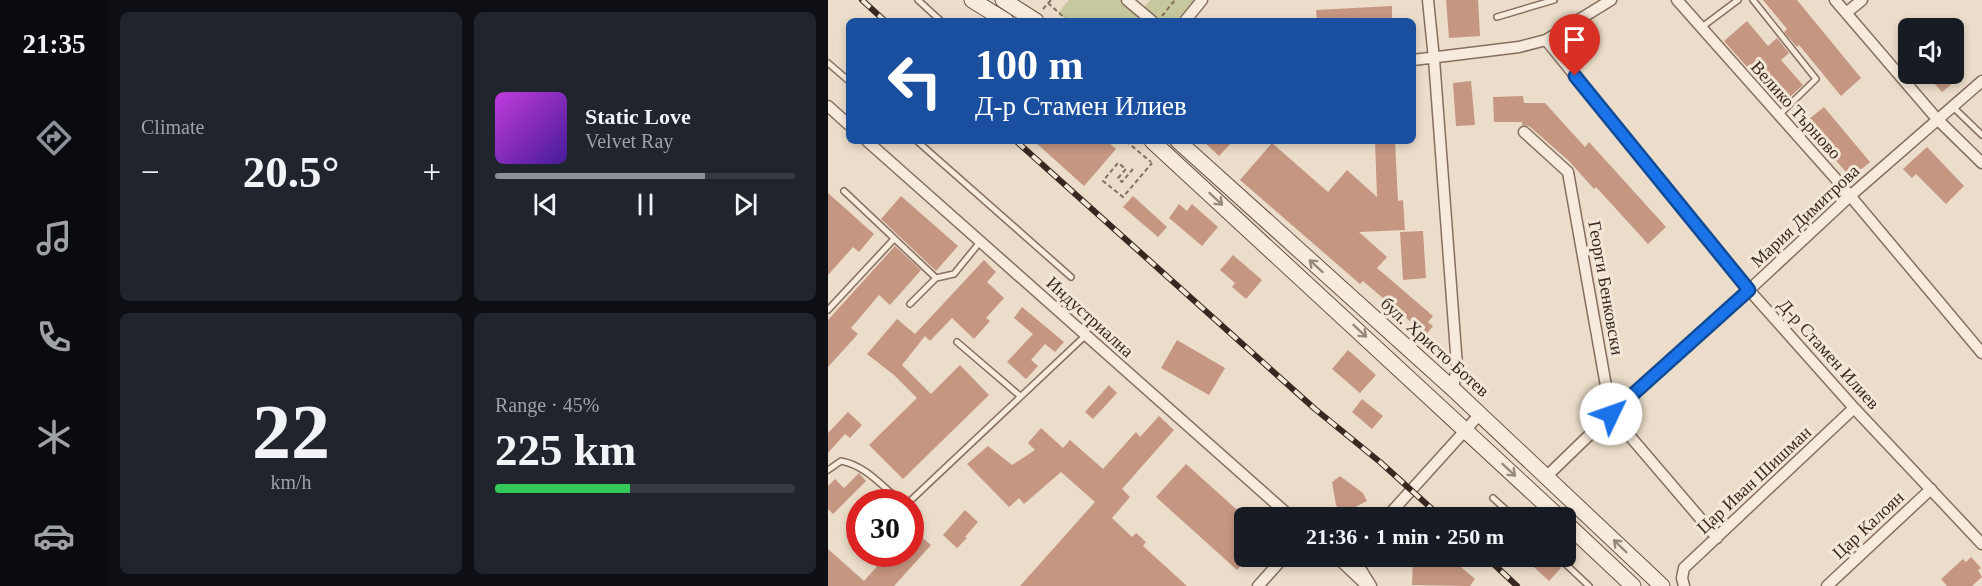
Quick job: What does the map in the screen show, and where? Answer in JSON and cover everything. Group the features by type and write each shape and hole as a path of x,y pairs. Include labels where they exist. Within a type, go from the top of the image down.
{"main road":[{"path":"972,0 1001,18"},
{"path":"1003,0 1031,18"},
{"path":"1155,144 1466,429 1543,507"},
{"name":"бул. Христо Ботев","path":"1185,144 1547,476 1662,586"},
{"path":"1576,532 1633,586"}],"street":[{"path":"1127,0 1141,4 1150,18"},
{"path":"1187,18 1202,0"},
{"path":"1428,0 1456,366 1453,389"},
{"path":"1416,60 1519,47 1546,40 1611,0"},
{"name":"Велико Търново","path":"1677,0 1850,196 1982,353"},
{"path":"1835,0 1937,119 1982,163"},
{"path":"1846,13 1862,0"},
{"name":"Д-р Стамен Илиев","path":"1546,40 1749,290 1854,408 1982,544"},
{"name":"Мария Димитрова","path":"1547,476 1611,414 1850,196 1982,81"},
{"path":"828,106 846,122"},
{"name":"Георги Бенковски","path":"1524,132 1568,172 1611,414"},
{"name":"Индустриална","path":"870,144 1280,507"},
{"path":"1173,160 1183,144"},
{"name":"Цар Иван Шишман","path":"1683,582 1684,568 1854,408"},
{"path":"1396,507 1480,414"},
{"path":"1611,414 1717,538"},
{"name":"Цар Калоян","path":"1827,586 1931,489"},
{"path":"1258,586 1275,567"},
{"path":"1353,567 1369,586"}],"lane":[{"path":"918,0 938,18"},
{"path":"1497,17 1554,0"},
{"path":"1701,28 1738,0"},
{"path":"1753,0 1816,79 1779,116"},
{"path":"828,63 846,78"},
{"path":"1952,106 1982,135"},
{"path":"920,144 1071,277"},
{"path":"844,191 936,278"},
{"path":"828,310 894,239"},
{"path":"910,304 936,278 954,274 980,242"},
{"path":"923,489 1086,335"},
{"path":"957,342 1020,396"},
{"path":"828,470 841,460 854,463 887,489"},
{"path":"1493,498 1503,507"},
{"path":"1569,567 1589,586"}],"path":[{"path":"1160,18 1175,0"},
{"path":"1048,3 1065,18"},
{"path":"1133,169 1122,182 1118,178 1126,169 1118,163 1103,181 1123,197 1152,163"}],"green space":[{"path":"1069,0 1121,0 1142,18 1064,18 1058,13"},
{"path":"1150,0 1198,0 1183,18 1156,18 1144,8"}],"building":[{"path":"1446,0 1478,0 1480,36 1449,38"},
{"path":"1763,0 1797,0 1861,78 1841,96 1799,45 1797,47 1784,32 1787,29"},
{"path":"1392,6 1392,18 1317,18 1316,10"},
{"path":"1747,21 1768,46 1777,38 1789,53 1781,60 1803,85 1781,105 1724,41"},
{"path":"1471,81 1475,125 1456,126 1453,83"},
{"path":"1935,84 1952,84 1942,92"},
{"path":"1523,96 1524,103 1545,103 1585,147 1589,142 1666,227 1648,244 1596,187 1594,189 1569,161 1529,126 1522,125 1522,122 1494,122 1493,97"},
{"path":"1824,107 1870,162 1851,178 1804,123"},
{"path":"1037,144 1110,144 1116,149 1084,186"},
{"path":"1206,144 1230,144 1219,156"},
{"path":"1273,144 1328,192 1347,170 1377,197 1375,144 1395,144 1398,201 1403,200 1405,230 1359,232 1387,257 1377,268 1433,316 1428,322 1433,326 1426,335 1363,281 1360,284 1240,180"},
{"path":"1927,147 1964,186 1946,204 1916,174 1912,178 1903,169"},
{"path":"828,193 874,234 859,252 853,247 828,275"},
{"path":"901,196 958,246 936,271 881,219"},
{"path":"1133,196 1167,227 1158,237 1123,207"},
{"path":"1179,204 1187,211 1192,204 1218,227 1202,246 1169,218"},
{"path":"1423,231 1426,278 1403,280 1400,232"},
{"path":"895,246 921,270 890,305 879,295 851,328 858,334 828,367 828,320"},
{"path":"1233,255 1262,280 1246,299 1232,287 1235,283 1220,270"},
{"path":"984,260 996,272 987,282 1004,298 986,318 990,321 974,339 952,318 930,341 925,336 902,365 931,394 960,365 989,395 903,479 869,445 917,398 894,375 867,354 897,319 915,334"},
{"path":"1022,307 1064,342 1055,352 1045,344 1031,360 1038,366 1026,379 1007,362 1033,334 1014,318"},
{"path":"1177,340 1225,368 1209,395 1161,368"},
{"path":"1348,350 1376,375 1360,393 1332,369"},
{"path":"1109,385 1117,393 1093,419 1085,412"},
{"path":"1362,399 1383,416 1372,429 1352,412"},
{"path":"848,412 862,425 850,438 845,434 828,453 828,433"},
{"path":"1159,416 1174,430 1122,489 1130,497 1112,518 1132,537 1136,533 1146,542 1143,546 1187,586 1020,586 1095,502 1061,472 1024,504 1019,498 1009,507 967,464 988,446 1012,465 1035,450 1028,443 1041,428 1063,448 1070,440 1103,469 1136,432 1140,437"},
{"path":"1186,464 1234,507 1234,567 1240,567 1237,570 1156,497"},
{"path":"859,473 866,481 858,489 846,489 846,501 833,514 828,509 828,486 835,479 844,488"},
{"path":"1340,476 1363,493 1367,501 1355,507 1337,507 1332,482"},
{"path":"965,510 978,522 957,548 943,535"},
{"path":"924,539 931,545 924,553"},
{"path":"828,549 864,581 876,567 911,567 894,586 828,586"},
{"path":"1971,557 1981,568 1978,570 1982,577 1972,586 1947,586 1941,579 1963,559 1966,562"},
{"path":"1413,567 1461,567 1475,579 1470,586 1412,585"},
{"path":"1534,567 1560,567 1549,581"}],"railway":[{"path":"862,0 882,18"},
{"path":"1019,144 1315,409 1380,462 1430,507"},
{"path":"1497,567 1517,586"}],"route":[{"path":"1575,76 1749,290 1611,414"}]}
